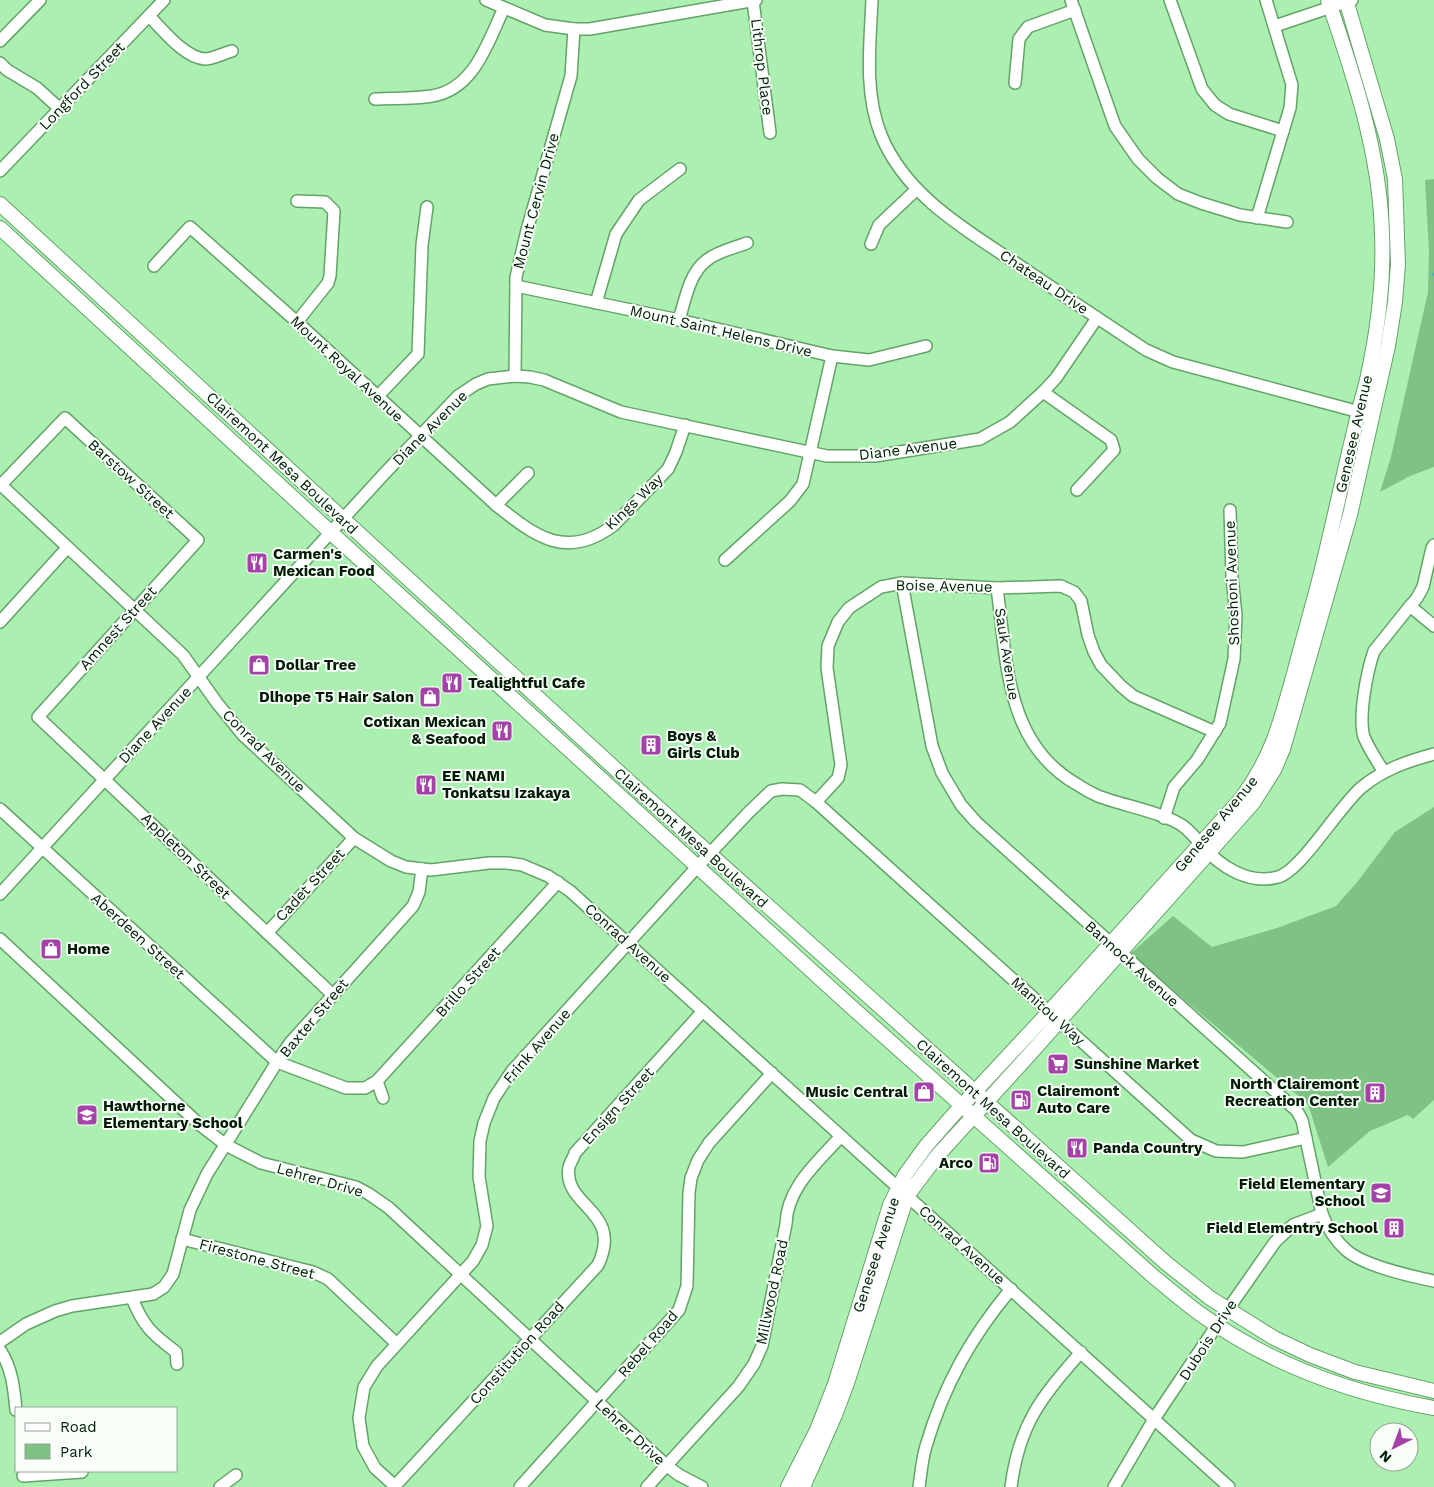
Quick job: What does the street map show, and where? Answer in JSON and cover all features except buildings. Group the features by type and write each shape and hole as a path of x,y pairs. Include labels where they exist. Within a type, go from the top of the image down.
{"main road":[{"name":"Genesee Avenue","path":"788,1487 817,1430 836,1384 890,1204 973,1115 980,1097 1205,849 1263,790 1283,749 1350,515 1373,416 1395,302 1398,264 1395,179 1387,139 1348,1"},
{"name":"Genesee Avenue","path":"1205,849 1249,790 1274,744 1341,495 1368,375 1381,297 1383,267 1380,203 1373,150 1329,4"},
{"name":"Clairemont Mesa Boulevard","path":"0,204 709,854 1160,1258 1227,1310 1274,1338 1310,1355 1355,1372 1434,1391"},
{"name":"Clairemont Mesa Boulevard","path":"0,228 330,533 858,1012 1154,1277 1217,1325 1266,1354 1303,1372 1350,1389 1434,1408"},
{"name":"Genesee Avenue","path":"803,1487 847,1383 902,1192 926,1146 962,1105 980,1097"}],"street":[{"path":"0,41 40,0"},
{"name":"Longford Street","path":"0,171 164,0"},
{"path":"486,0 545,25 574,29 590,29 755,0"},
{"name":"Lithrop Place","path":"755,0 770,133"},
{"name":"Chateau Drive","path":"872,0 869,70 874,113 881,135 892,156 916,190 947,216 1146,350 1174,362 1373,416"},
{"path":"1170,0 1202,89 1215,105 1228,114 1283,130"},
{"path":"1257,218 1290,108 1292,85 1266,0"},
{"path":"1275,26 1329,4 1348,1"},
{"path":"1016,83 1020,40 1028,28 1073,5 1115,126 1138,159 1157,178 1178,194 1209,205 1257,218 1288,222"},
{"path":"375,100 433,96 445,92 460,83 477,66 504,8"},
{"path":"149,16 187,52 195,57 207,59 232,50"},
{"name":"Mount Cervin Drive","path":"515,376 516,277 527,230 571,76 574,29"},
{"path":"0,63 37,88 60,109"},
{"path":"596,303 616,234 639,200 680,170"},
{"path":"871,244 879,225 916,190"},
{"path":"297,201 326,202 334,211 328,284 297,322"},
{"path":"378,396 418,354 422,245 427,207"},
{"name":"Mount Royal Avenue","path":"154,266 190,227 297,322 496,505 527,530 542,538 554,541"},
{"path":"680,320 689,283 704,261 714,255 747,243"},
{"name":"Mount Saint Helens Drive","path":"516,286 680,320 832,356 869,360 926,346"},
{"name":"Diane Avenue","path":"0,894 420,436 458,396 476,384 488,379 515,376 530,377 544,380 621,412 827,456 874,456 980,439 1010,422 1056,378 1098,318"},
{"path":"725,560 790,502 803,484 832,356"},
{"path":"1043,392 1111,440 1114,450 1077,490"},
{"name":"Barstow Street","path":"0,485 65,418 198,540"},
{"name":"Kings Way","path":"554,541 586,540 607,531 614,525 668,469 676,452 684,426"},
{"path":"496,505 528,473"},
{"name":"Conrad Avenue","path":"0,485 183,655 217,703 244,735 354,838 391,861 406,867 431,870 489,863 507,863 522,865 558,882 628,943 1230,1487"},
{"name":"Shoshoni Avenue","path":"1164,818 1174,787 1197,760 1220,723 1234,659 1236,615 1232,578 1230,510"},
{"name":"Amnest Street","path":"38,717 198,540"},
{"path":"1384,772 1365,739 1362,727 1362,712 1371,660 1374,651 1417,598 1423,587 1434,545"},
{"path":"0,622 67,548"},
{"name":"Boise Avenue","path":"816,802 838,778 841,766 827,668 828,646 838,622 849,608 881,587 902,583 996,588 1061,586 1074,592 1081,601 1088,635 1094,652 1101,665 1121,686 1133,696 1215,732"},
{"name":"Bannock Avenue","path":"902,583 932,746 942,773 961,805 976,822 1296,1111 1302,1120 1322,1214 1328,1228 1345,1249 1360,1259 1415,1277 1434,1281"},
{"name":"Sauk Avenue","path":"996,588 1010,683 1022,724 1037,750 1056,770 1070,781 1096,796 1182,825 1220,862 1244,876 1262,880 1280,877 1296,865 1341,809 1362,787 1384,772 1408,761 1434,754"},
{"path":"1410,606 1434,626"},
{"name":"Appleton Street","path":"38,717 333,995"},
{"name":"Frink Avenue","path":"394,1487 375,1468 363,1446 359,1418 364,1388 377,1366 473,1261 482,1245 487,1226 479,1177 480,1141 484,1123 494,1098 512,1071 709,854 771,791 782,789 800,790 816,802"},
{"name":"Manitou Way","path":"816,802 1191,1140 1216,1151 1243,1152 1306,1138"},
{"name":"Aberdeen Street","path":"0,809 277,1062"},
{"name":"Cadet Street","path":"267,933 354,838"},
{"name":"Baxter Street","path":"0,1342 26,1324 55,1311 72,1306 153,1294 164,1287 173,1274 190,1210 207,1174 290,1043 413,906 419,892 422,869"},
{"name":"Brillo Street","path":"377,1081 558,882"},
{"name":"Lehrer Drive","path":"0,939 200,1126 226,1145 261,1163 356,1187 389,1208 667,1466 702,1487"},
{"name":"Ensign Street","path":"590,1208 576,1194 570,1182 569,1168 576,1153 703,1011"},
{"path":"277,1062 346,1088 365,1088 377,1081 383,1098"},
{"name":"Rebel Road","path":"520,1487 679,1310 687,1286 689,1193 691,1178 698,1160 709,1143 772,1073"},
{"name":"Millwood Road","path":"648,1487 738,1386 754,1364 762,1346 786,1224 786,1214 797,1185 841,1136"},
{"name":"Constitution Road","path":"394,1487 598,1264 606,1239 600,1220 590,1208"},
{"name":"Dubois Drive","path":"1114,1487 1154,1419 1275,1242 1293,1225 1322,1214"},
{"name":"Firestone Street","path":"182,1239 313,1272 328,1279 397,1344"},
{"path":"919,1487 925,1447 944,1392 959,1361 988,1317 1012,1289"},
{"path":"132,1298 147,1328 176,1352 177,1364"},
{"path":"0,1350 7,1360 14,1383 16,1407"},
{"path":"1011,1487 1014,1468 1025,1430 1036,1407 1081,1352"},
{"path":"23,1478 82,1472"},
{"path":"220,1487 236,1475"}],"green space":[{"path":"1434,179 1434,467 1410,476 1380,492 1391,457 1428,292 1429,252 1425,180"},
{"path":"1434,807 1434,1100 1413,1119 1408,1115 1370,1131 1328,1167 1308,1104 1130,954 1173,916 1212,947 1277,928 1336,906 1358,881 1395,832"}],"place":[{"name":"Carmen's Mexican Food","path":"257,563"},
{"name":"Dollar Tree","path":"259,665"},
{"name":"Tealightful Cafe","path":"452,683"},
{"name":"Dlhope T5 Hair Salon","path":"430,697"},
{"name":"Cotixan Mexican & Seafood","path":"502,731"},
{"name":"Boys & Girls Club","path":"651,745"},
{"name":"EE NAMI Tonkatsu Izakaya","path":"426,785"},
{"name":"Home","path":"51,949"},
{"name":"Sunshine Market","path":"1058,1064"},
{"name":"Music Central","path":"924,1092"},
{"name":"North Clairemont Recreation Center","path":"1375,1093"},
{"name":"Clairemont Auto Care","path":"1021,1100"},
{"name":"Hawthorne Elementary School","path":"87,1115"},
{"name":"Panda Country","path":"1077,1148"},
{"name":"Arco","path":"989,1163"},
{"name":"Field Elementary School","path":"1381,1193"},
{"name":"Field Elementry School","path":"1394,1228"}]}
